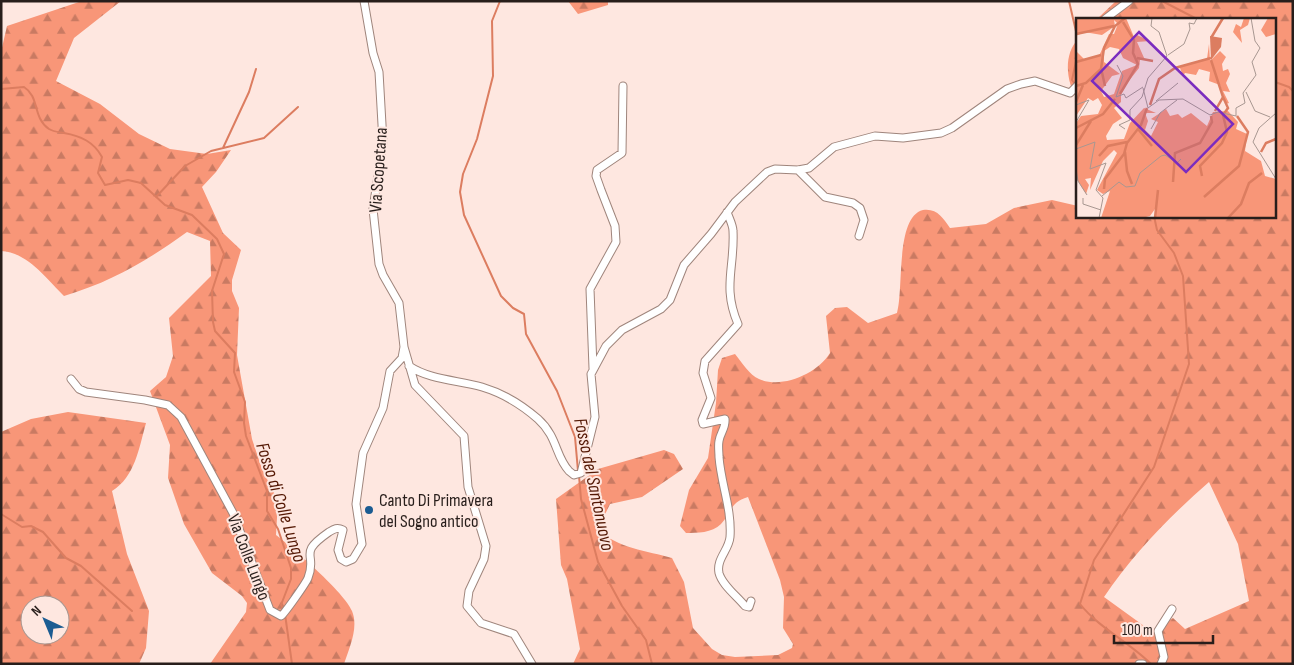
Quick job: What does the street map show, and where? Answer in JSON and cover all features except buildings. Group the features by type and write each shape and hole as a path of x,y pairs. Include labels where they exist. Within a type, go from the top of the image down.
{"street":[{"name":"Via Scopetana","path":"364,1 373,53 379,72 383,142 373,209 379,264 399,303 404,347 415,384 464,436 468,486 486,546 484,559 468,591 467,606 480,622 514,634 532,664"},
{"path":"1107,18 1129,1"},
{"path":"593,368 606,346 622,330 661,309 670,300 684,265 727,212 767,172 775,169 798,170 809,168 826,152 842,143 875,136 903,138 941,133 952,128 1007,89 1021,84 1035,81 1070,93 1076,87"},
{"path":"409,366 420,373 481,387 514,402 548,429 554,438 565,466 574,475 581,473 595,416 591,383 593,368 590,289 616,242 615,226 596,176 596,170 622,153 624,86"},
{"path":"798,170 825,197 853,203 860,208 864,220 859,236"},
{"path":"727,212 733,230 729,286 731,308 738,324 705,361 703,373 711,398 702,420 703,424 725,420 726,425 719,441 719,457 729,510 730,535 729,545 720,558 718,571 721,580 745,606 749,608 752,601"},
{"name":"Via Colle Lungo","path":"71,379 79,389 86,392 168,405 181,418 233,513 252,557 270,610 281,616 307,581 310,569 308,554 311,547 319,539 334,529 339,528 343,530 338,550 341,560 346,562 353,559 359,552 362,544 356,504 363,453 383,408 390,371 402,358 404,347"},
{"path":"1161,664 1164,657 1158,631 1172,609"}],"green space":[{"path":"82,1 121,1 74,38 56,81 100,104 139,134 170,149 207,154 231,150 216,172 202,187 223,233 241,250 232,280 232,291 239,308 237,355 252,439 262,469 278,501 276,535 306,560 340,593 352,611 354,631 344,664 210,664 246,612 247,603 242,596 212,573 184,524 168,478 170,445 150,391 166,377 173,356 169,318 211,276 210,241 187,232 128,270 98,284 64,296 28,261 19,256 1,251 1,52 7,26"},
{"path":"568,1 608,1 608,5 578,14"},
{"path":"1116,1 1293,1 1293,664 573,664 580,649 567,579 561,565 556,499 598,469 664,450 674,454 683,469 642,497 610,504 598,529 623,545 672,558 684,582 693,628 712,649 722,655 735,657 778,655 792,648 793,644 783,628 784,597 780,580 748,497 734,505 725,520 713,529 704,532 686,533 680,526 689,490 708,458 716,403 718,370 722,358 735,354 749,372 759,379 768,382 788,381 798,378 817,367 830,353 826,316 835,308 847,307 868,323 897,313 904,239 914,215 923,210 936,212 950,228 986,224 1014,208 1052,200 1076,206 1076,218 1276,218 1276,18 1098,18","holes":["1209,482 1238,544 1249,601 1185,629 1173,618 1151,631 1104,597 1153,536"]},
{"path":"1076,42 1076,96 1071,86 1068,69 1068,61"},
{"path":"68,412 146,423 131,470 120,485 112,491 127,554 149,611 146,648 139,664 1,664 1,432 31,419"}],"waterway":[{"name":"Fosso del Santonuovo","path":"500,1 492,21 493,76 477,139 463,174 460,192 464,215 501,296 513,308 524,314 526,334 557,391 575,437 578,471"},
{"path":"1069,1 1076,31"},
{"path":"1162,1 1195,18"},
{"path":"1075,84 1072,80 1076,61"},
{"path":"223,148 249,92 256,69"},
{"path":"1276,82 1289,87 1293,91"},
{"name":"Fosso di Colle Lungo","path":"1,89 24,87 32,96 40,119 49,129 81,138 95,147 102,157 98,173 105,185 128,180 141,183 165,205 192,215 217,239 224,254 212,291 213,322 215,331 235,353 234,372 245,402 244,423 246,436 267,491 267,511 278,529 291,568 291,579 281,605 284,610"},
{"path":"156,197 185,166 211,151 264,138 298,107"},
{"path":"1151,664 1105,628 1080,604 1094,560 1154,467 1189,364 1183,276 1174,253 1157,230 1154,218"},
{"name":"Fosso del Santonuovo","path":"579,476 581,499 598,562 622,606 646,640 652,664"},
{"path":"1,514 22,527 31,526 43,532 66,558 81,566 132,611"},
{"name":"Fosso di Colle Lungo","path":"285,614 292,664"}],"place":[{"name":"Canto Di Primavera del Sogno antico","path":"369,510"}]}
